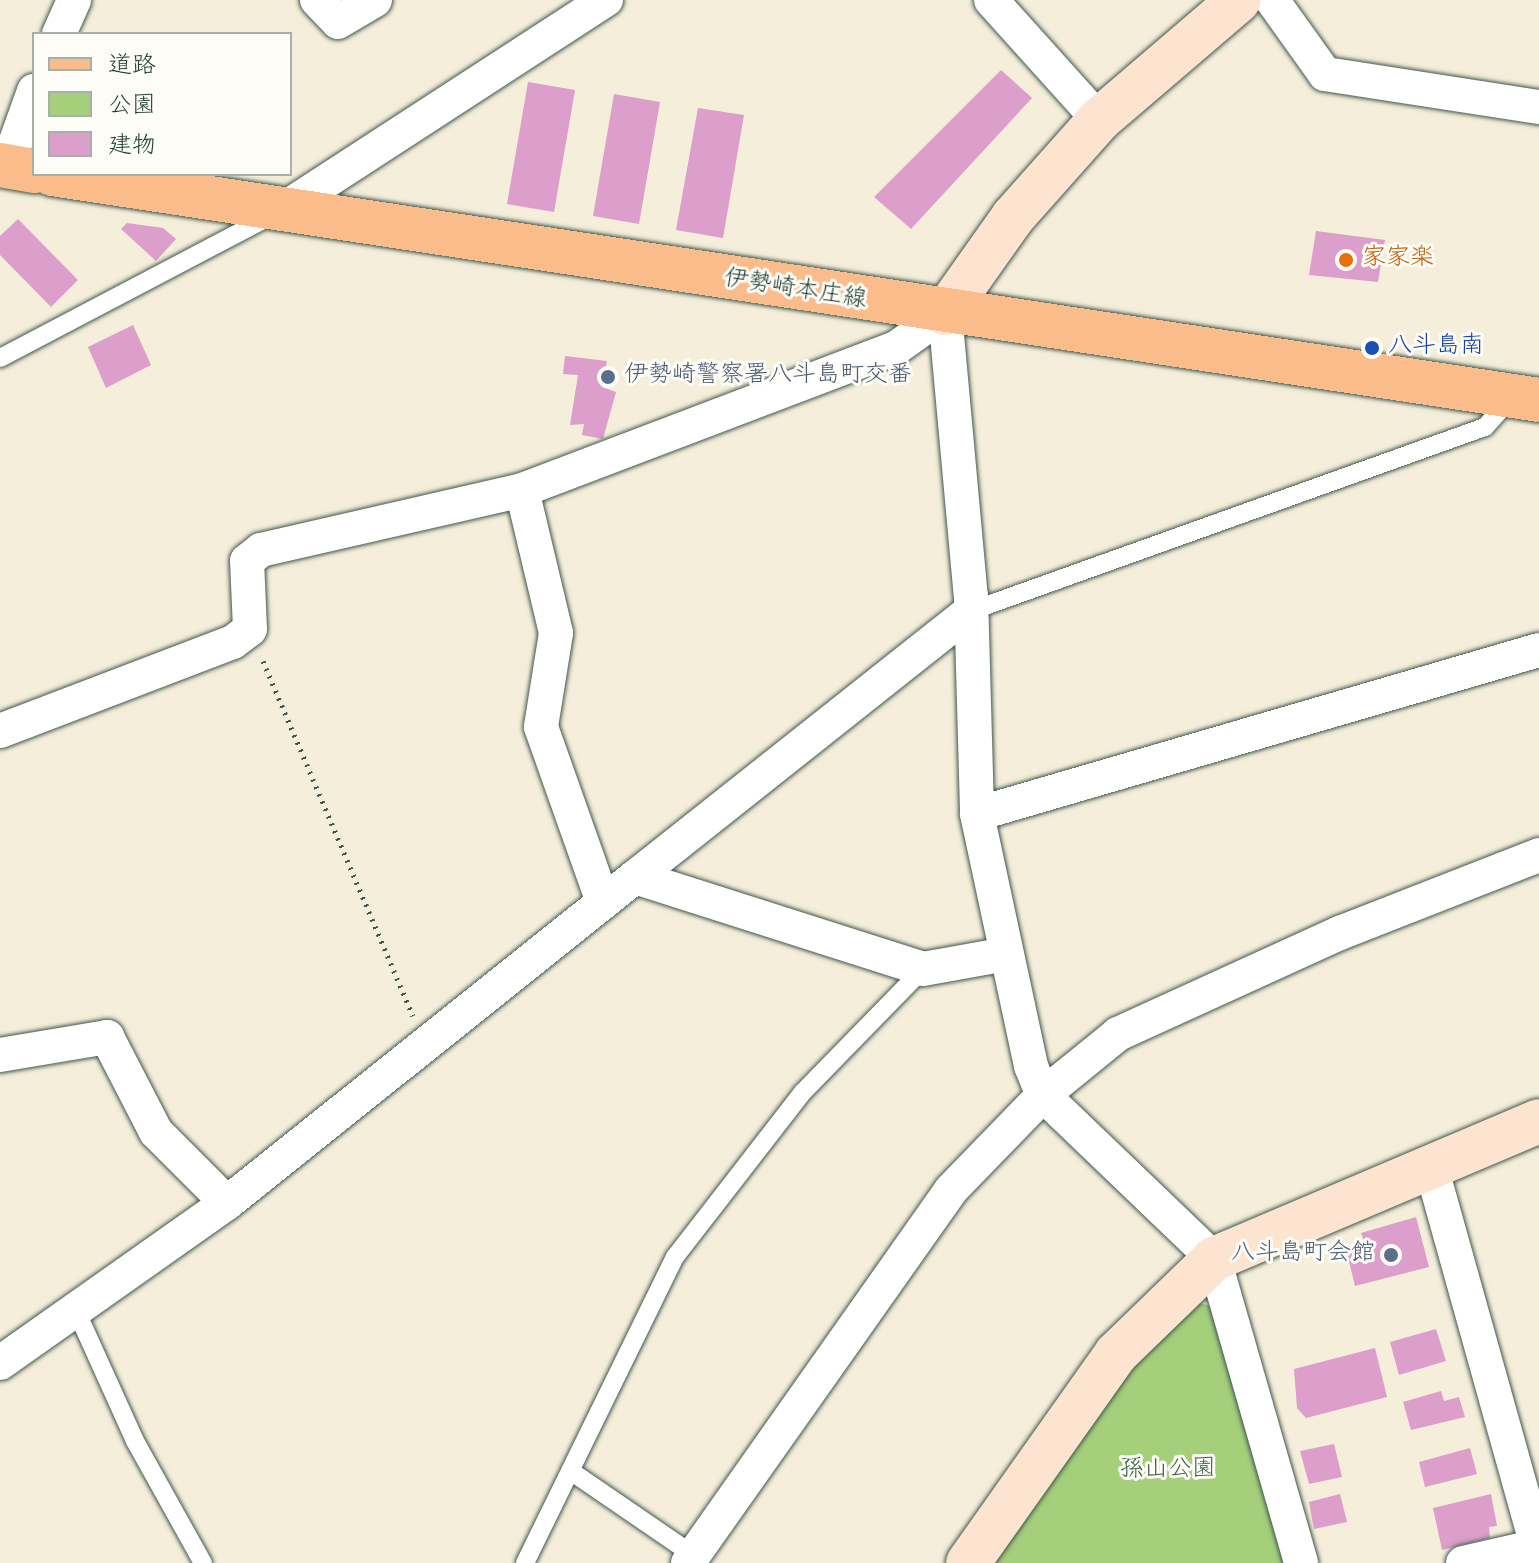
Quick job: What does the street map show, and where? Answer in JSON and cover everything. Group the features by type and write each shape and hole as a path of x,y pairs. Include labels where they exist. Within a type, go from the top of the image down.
{"main road":[{"name":"伊勢崎本庄線","path":"64,176 279,212 1526,398"}],"street":[{"path":"60,32 74,0"},
{"path":"317,0 338,22 375,0"},
{"path":"279,212 606,0"},
{"path":"991,0 1099,120"},
{"path":"0,731 233,642 250,629 247,561 261,550 522,490 896,348 945,313 1013,217 1099,120 1239,0"},
{"path":"1272,0 1325,74 1539,107"},
{"path":"14,168 32,99"},
{"path":"945,313 971,611 977,814 1007,954 1043,1095 1214,1259 1301,1563"},
{"path":"522,490 556,633 541,727 603,902"},
{"path":"0,1363 227,1203 424,1043 971,611"},
{"path":"977,814 1539,650"},
{"path":"695,1560 951,1190 1043,1095 1118,1034 1340,933 1539,855"},
{"path":"635,877 923,969 1007,954"},
{"path":"0,1055 107,1037 156,1132 227,1203"},
{"path":"968,1563 1116,1354 1214,1259 1432,1170 1539,1121"},
{"path":"1432,1170 1538,1550 1463,1563"}],"lane":[{"path":"0,358 279,212"},
{"path":"971,611 1485,427 1526,398"},
{"path":"525,1563 675,1257 803,1092 923,969"},
{"path":"75,1308 135,1441 203,1563"},
{"path":"572,1472 695,1560"}],"path":[{"path":"250,629 424,1043"}],"green space":[{"name":"孫山公園","path":"1196,1302 1218,1308 1288,1563 989,1563 1135,1357"}],"building":[{"path":"1001,70 1032,98 911,229 874,197"},
{"path":"528,82 575,90 554,212 507,204"},
{"path":"614,94 660,102 639,224 593,216"},
{"path":"698,108 744,115 723,238 676,230"},
{"path":"18,219 78,280 51,307 0,255 0,236"},
{"path":"127,223 163,228 176,239 156,261 121,229"},
{"path":"1316,231 1385,240 1378,282 1309,275"},
{"path":"133,325 151,365 106,388 88,347"},
{"path":"565,356 607,361 602,387 616,392 603,439 582,435 584,424 570,425 578,375 563,374"},
{"path":"1416,1217 1429,1267 1355,1286 1346,1249 1365,1243 1361,1233"},
{"path":"1436,1329 1446,1361 1399,1375 1390,1342"},
{"path":"1375,1348 1387,1397 1306,1418 1297,1408 1294,1369"},
{"path":"1441,1391 1444,1401 1459,1397 1465,1417 1411,1430 1403,1402"},
{"path":"1334,1444 1342,1477 1309,1484 1300,1451"},
{"path":"1470,1448 1477,1474 1425,1487 1419,1462"},
{"path":"1340,1494 1347,1522 1314,1529 1309,1502"},
{"path":"1491,1494 1497,1526 1489,1527 1490,1538 1442,1550 1433,1508"}],"place":[{"name":"家家楽","path":"1346,260"},
{"name":"八斗島南","path":"1372,348"},
{"name":"伊勢崎警察署八斗島町交番","path":"608,377"},
{"name":"八斗島町会館","path":"1391,1255"}]}
